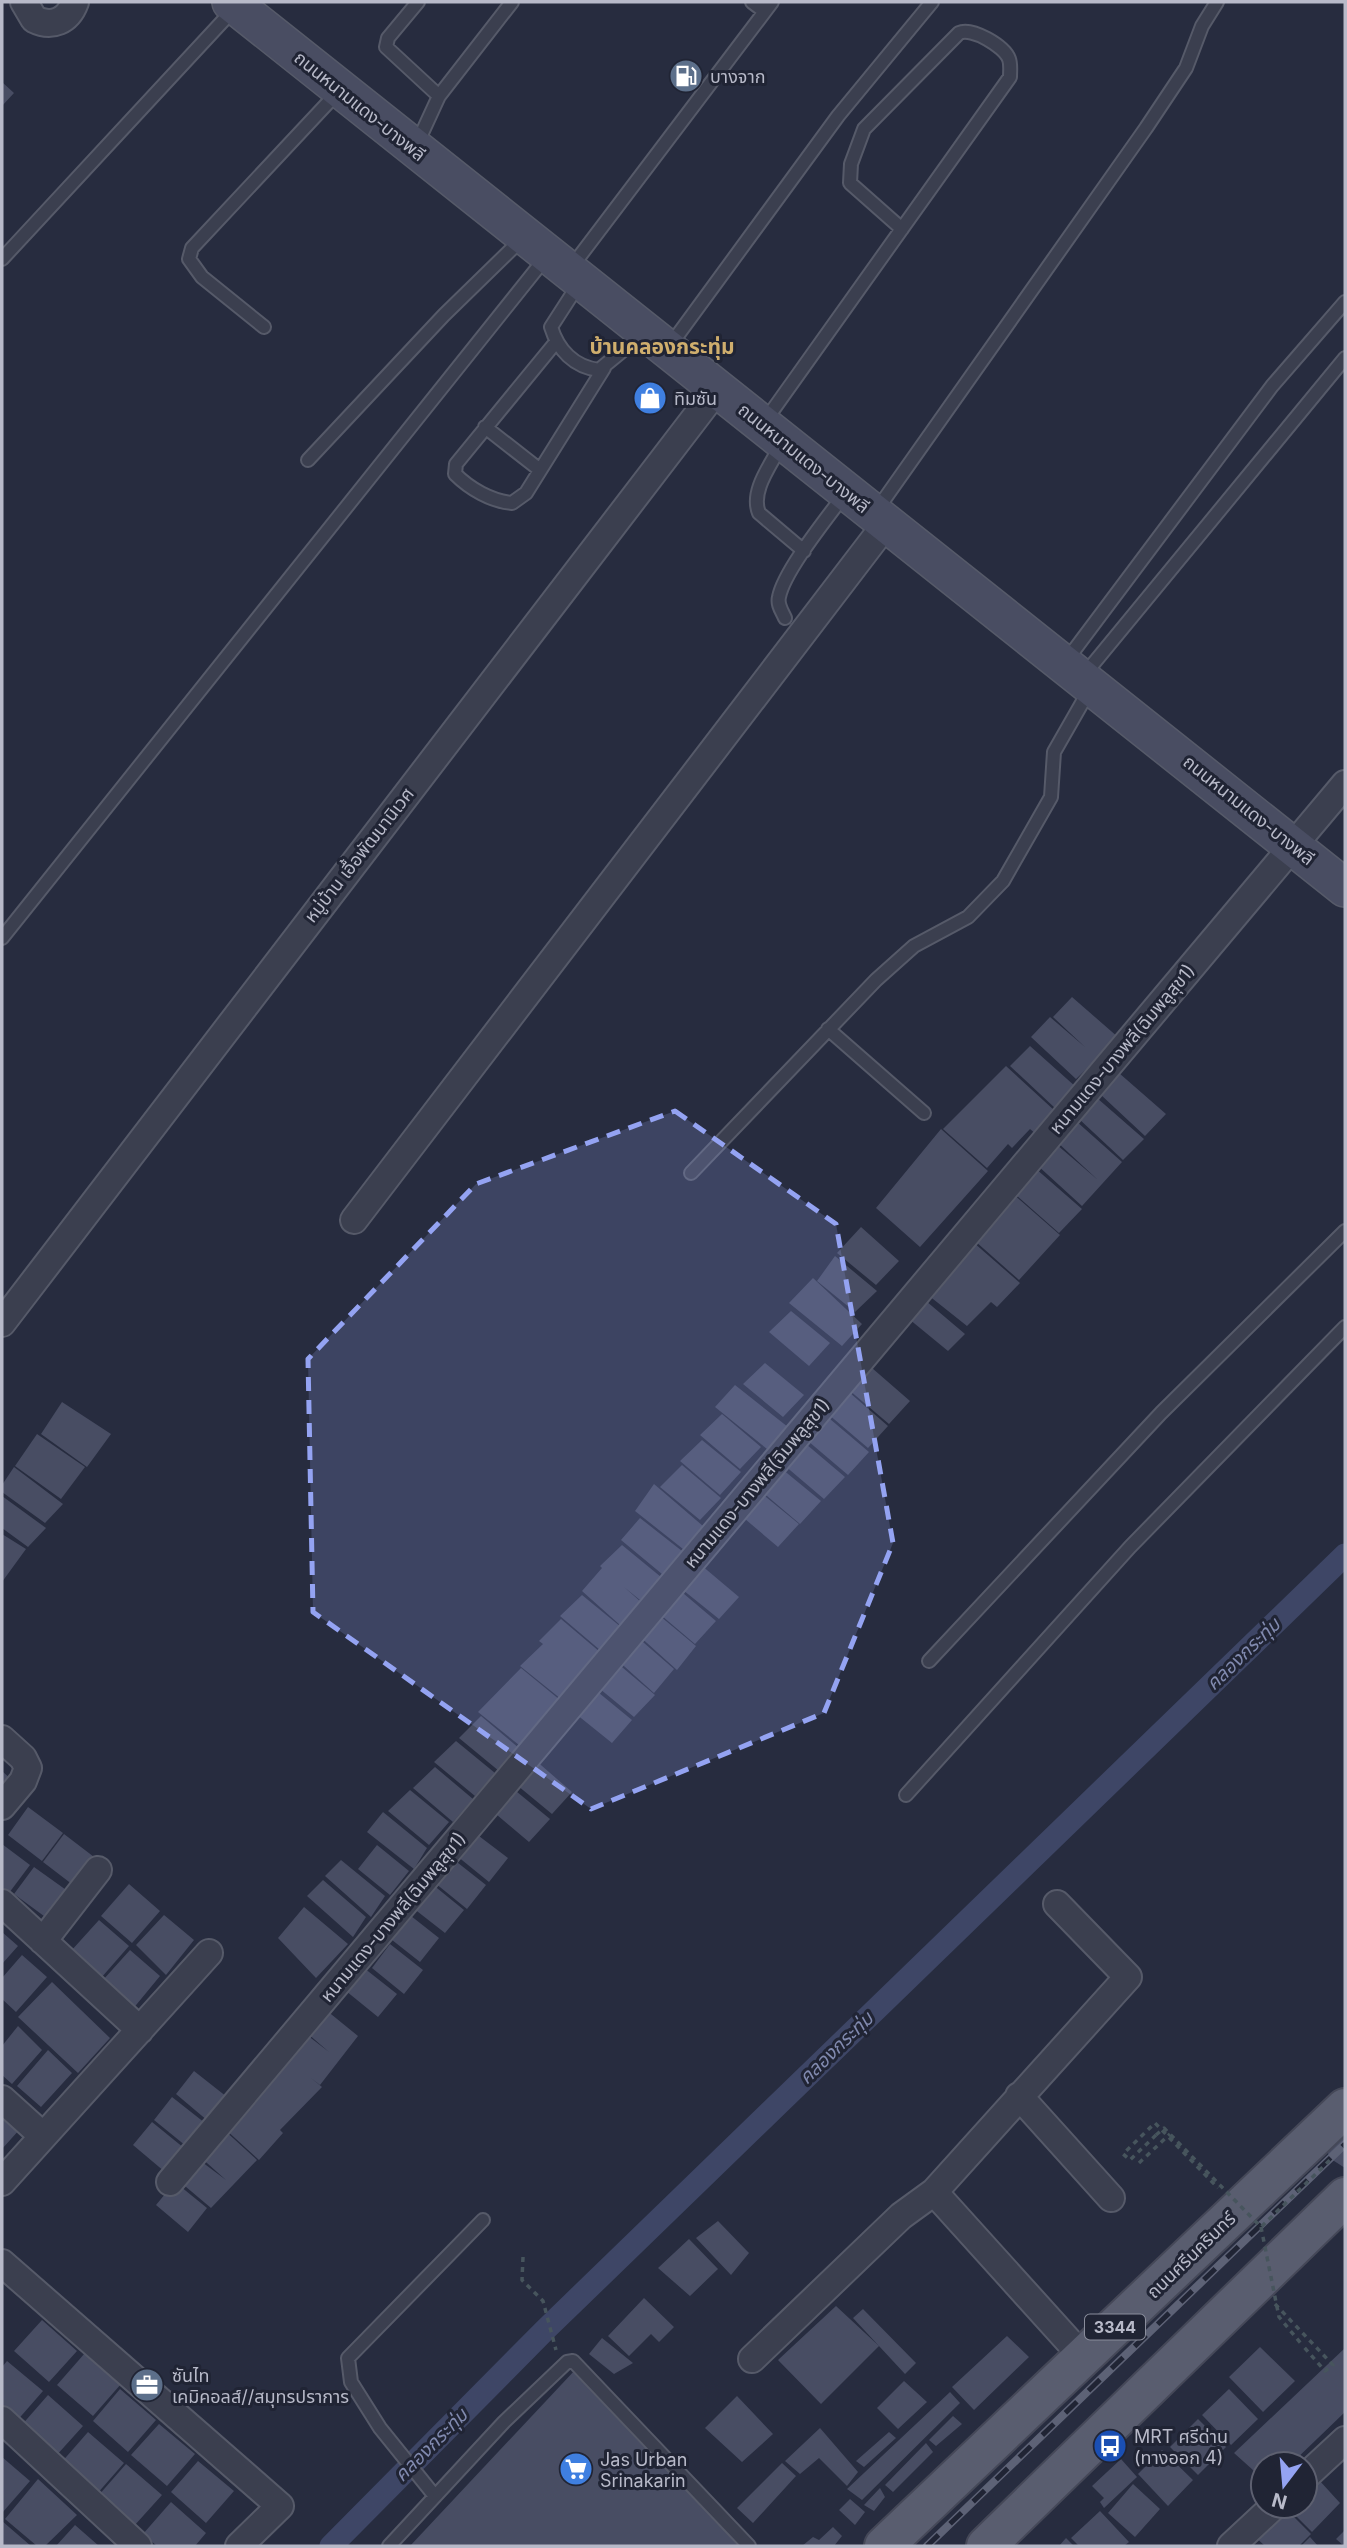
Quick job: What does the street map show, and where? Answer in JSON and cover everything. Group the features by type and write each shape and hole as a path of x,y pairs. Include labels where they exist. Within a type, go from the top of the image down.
{"main road":[{"name":"ถนนหนามแดง-บางพลี","path":"234,4 1345,888"},
{"name":"ถนนศรีนครินทร์","path":"884,2546 1083,2357 1250,2218 1345,2108"},
{"path":"986,2546 1345,2197"}],"street":[{"path":"24,2 34,19 50,23 66,18 75,2"},
{"name":"หมู่บ้าน เอื้อพัฒนานิเวศ","path":"2,1323 718,388"},
{"path":"354,1220 869,510"},
{"name":"หนามแดง-บางพลี(ฉิมพลูสุข1)","path":"170,2182 1345,784"},
{"path":"2,1739 23,1758 28,1768 23,1781 2,1806"},
{"path":"43,1941 98,1870"},
{"path":"2,1903 140,2030"},
{"path":"752,2358 901,2216 933,2192 1128,1977 1057,1903"},
{"path":"2,2182 209,1953"},
{"path":"1019,2096 1111,2198"},
{"path":"2,2099 43,2136"},
{"path":"933,2192 1083,2357"},
{"path":"2,2263 280,2506 239,2546"},
{"path":"2,2420 138,2546"},
{"path":"1319,2464 1345,2440"},
{"path":"1231,2546 1259,2520"}],"lane":[{"path":"418,2 388,38 386,47 439,96"},
{"path":"414,149 439,96 512,2"},
{"path":"2,938 555,261 768,6 751,2"},
{"path":"555,261 551,327 556,342 571,359 586,368 599,370 656,341 932,2"},
{"path":"785,618 778,604 779,594 804,551 869,510 1152,118 1186,68 1202,26 1217,2"},
{"path":"2,259 234,4"},
{"path":"804,551 760,513 756,504 773,433 902,229 1010,77 1010,60 1004,51 972,31 959,33 864,129 851,164 850,183 856,191 902,229"},
{"path":"264,327 202,277 189,259 192,248 340,90"},
{"path":"308,460 444,316 555,261"},
{"path":"691,1173 828,1029 914,946 968,917 1003,881 1051,797 1054,752 1079,676 1272,386 1345,302"},
{"path":"556,342 456,464 455,474 466,485 500,502 512,503 527,493 604,368"},
{"path":"1079,676 1345,358"},
{"path":"485,427 540,470"},
{"path":"828,1029 924,1113"},
{"path":"929,1661 1161,1413 1345,1231"},
{"path":"906,1795 1130,1547 1345,1327"},
{"path":"434,2496 380,2428 351,2382 348,2358 483,2220"},
{"path":"389,2546 504,2422 567,2362 573,2361 749,2546"}],"path":[{"path":"1250,2218 1155,2123 1123,2154 1129,2160 1133,2157 1156,2135 1164,2128 1170,2134 1250,2218 1279,2318 1325,2371 1333,2365 1329,2360 1257,2284"},
{"path":"1139,2163 1170,2134"},
{"path":"1250,2218 1331,2159"},
{"path":"523,2257 522,2280 542,2301 559,2357"}],"highlighted area":[{"path":"675,1111 836,1224 893,1543 824,1713 591,1809 313,1612 308,1359 476,1184"}],"building":[{"path":"2,82 14,93 2,106"},
{"path":"1072,997 1119,1038 1076,1079 1031,1037 1050,1017 1085,1047 1053,1017"},
{"path":"1030,1046 1076,1087 1055,1108 1010,1066"},
{"path":"1006,1066 1055,1111 1036,1134 1030,1129 1012,1148 1008,1144 987,1168 943,1129"},
{"path":"1119,1073 1166,1114 1145,1136 1100,1094"},
{"path":"1097,1098 1144,1139 1123,1160 1078,1118"},
{"path":"1076,1121 1122,1162 1082,1206 1036,1164 1056,1144 1098,1180 1056,1141"},
{"path":"941,1129 988,1171 920,1247 876,1208"},
{"path":"1035,1168 1082,1209 1059,1233 1015,1194"},
{"path":"1013,1194 1060,1235 1019,1280 975,1241"},
{"path":"861,1227 899,1261 876,1285 837,1253"},
{"path":"973,1242 1020,1283 997,1307 991,1302 967,1326 928,1295"},
{"path":"835,1256 877,1291 855,1312 817,1281"},
{"path":"813,1278 862,1324 842,1346 789,1303"},
{"path":"926,1301 965,1334 948,1351 909,1319"},
{"path":"791,1311 830,1343 809,1366 769,1332"},
{"path":"765,1363 804,1395 783,1417 743,1384"},
{"path":"872,1368 910,1401 889,1424 849,1390"},
{"path":"735,1385 788,1427 767,1449 715,1407"},
{"path":"850,1393 888,1426 868,1448 828,1414"},
{"path":"62,1402 111,1434 87,1467 41,1434"},
{"path":"722,1414 761,1447 740,1469 700,1435"},
{"path":"830,1419 869,1452 848,1475 808,1441"},
{"path":"37,1434 85,1467 61,1499 15,1466"},
{"path":"702,1440 741,1472 720,1495 680,1461"},
{"path":"806,1444 845,1477 824,1499 784,1465"},
{"path":"682,1465 721,1498 700,1520 660,1487"},
{"path":"14,1467 63,1504 45,1523 2,1492 2,1485"},
{"path":"782,1469 821,1501 800,1524 760,1490"},
{"path":"654,1484 703,1526 683,1549 635,1511"},
{"path":"760,1492 799,1524 778,1547 738,1513"},
{"path":"2,1496 46,1528 28,1547 2,1528"},
{"path":"640,1518 682,1551 662,1574 621,1540"},
{"path":"2,1534 26,1549 2,1582"},
{"path":"622,1545 661,1577 640,1600 624,1587 641,1602 620,1625 582,1591 602,1568 600,1566"},
{"path":"701,1565 739,1597 719,1619 678,1586"},
{"path":"677,1588 716,1621 695,1644 655,1610"},
{"path":"582,1595 621,1627 600,1650 560,1616"},
{"path":"654,1611 696,1646 677,1670 637,1634"},
{"path":"561,1619 600,1652 561,1699 520,1666 543,1644 539,1641"},
{"path":"636,1636 674,1669 654,1693 615,1658"},
{"path":"616,1662 655,1695 634,1717 594,1684"},
{"path":"521,1668 560,1700 519,1745 478,1712"},
{"path":"593,1688 632,1720 612,1743 571,1710"},
{"path":"481,1716 520,1749 499,1771 459,1738"},
{"path":"456,1741 495,1773 475,1796 434,1762"},
{"path":"534,1759 572,1792 552,1814 512,1781"},
{"path":"435,1767 473,1799 453,1822 413,1788"},
{"path":"2,1771 13,1781 2,1794"},
{"path":"511,1787 550,1819 529,1842 490,1809"},
{"path":"410,1790 449,1822 429,1845 388,1811"},
{"path":"28,1807 63,1833 42,1861 8,1835"},
{"path":"383,1812 427,1848 414,1869 367,1832"},
{"path":"475,1833 508,1858 489,1882 457,1856"},
{"path":"64,1834 98,1860 77,1888 43,1862"},
{"path":"2,1844 30,1865 9,1893 2,1887"},
{"path":"377,1845 409,1871 390,1895 358,1869"},
{"path":"453,1859 486,1885 467,1909 435,1883"},
{"path":"341,1860 385,1896 371,1917 325,1876"},
{"path":"34,1867 69,1892 48,1919 14,1894"},
{"path":"323,1880 366,1917 353,1937 307,1896"},
{"path":"129,1884 160,1911 132,1943 101,1916"},
{"path":"432,1884 464,1910 445,1933 413,1908"},
{"path":"304,1907 348,1944 316,1978 278,1938"},
{"path":"406,1912 439,1938 420,1962 387,1936"},
{"path":"164,1915 194,1940 166,1975 136,1945"},
{"path":"99,1920 129,1946 101,1978 71,1951"},
{"path":"2,1932 18,1946 2,1964"},
{"path":"390,1944 423,1970 404,1994 372,1968"},
{"path":"130,1950 160,1976 132,2010 103,1980"},
{"path":"22,1955 47,1977 16,2012 2,1999 2,1978"},
{"path":"364,1968 397,1994 378,2017 346,1991"},
{"path":"52,1982 110,2038 78,2073 18,2017"},
{"path":"326,2010 358,2036 320,2085 311,2078 322,2087 280,2130 283,2133 259,2160 224,2128 307,2035 329,2052 307,2033"},
{"path":"18,2026 42,2050 12,2084 2,2075 2,2046"},
{"path":"48,2050 72,2073 41,2107 17,2086"},
{"path":"194,2071 227,2097 208,2121 176,2094"},
{"path":"1345,2086 1345,2168 1331,2159 1310,2119"},
{"path":"172,2097 205,2123 186,2146 154,2120"},
{"path":"2,2111 20,2129 2,2149"},
{"path":"152,2122 184,2148 165,2172 133,2145"},
{"path":"222,2128 257,2160 211,2208 179,2181 198,2159 226,2180 198,2155"},
{"path":"175,2182 207,2208 188,2232 156,2205"},
{"path":"718,2221 749,2253 731,2275 696,2238"},
{"path":"689,2239 718,2269 690,2296 658,2268"},
{"path":"644,2298 674,2327 659,2342 651,2334 629,2356 608,2336"},
{"path":"836,2306 879,2346 821,2404 778,2360"},
{"path":"863,2309 916,2363 905,2374 853,2318"},
{"path":"42,2320 77,2351 49,2382 14,2351"},
{"path":"1007,2336 1029,2357 974,2410 952,2387"},
{"path":"602,2338 633,2363 614,2374 589,2354"},
{"path":"1260,2347 1295,2381 1263,2412 1229,2377"},
{"path":"1345,2348 1345,2412 1306,2450 1249,2450 1249,2466 1234,2453"},
{"path":"85,2353 121,2384 93,2416 57,2385"},
{"path":"7,2361 43,2391 15,2423 2,2411 2,2367"},
{"name":"Jas Urban Srinakarin","path":"576,2369 743,2546 410,2546"},
{"path":"904,2381 927,2402 898,2429 877,2408"},
{"path":"120,2389 156,2420 128,2452 93,2421"},
{"path":"1229,2389 1258,2419 1231,2445 1202,2415"},
{"path":"950,2392 960,2403 862,2500 847,2489"},
{"path":"48,2395 83,2426 55,2457 20,2427"},
{"path":"737,2396 773,2434 742,2462 705,2428"},
{"path":"953,2416 962,2424 936,2446 929,2440"},
{"path":"1198,2419 1226,2447 1198,2475 1170,2447"},
{"path":"159,2424 195,2454 167,2486 131,2455"},
{"path":"820,2428 858,2472 847,2486 819,2458 800,2474 785,2461"},
{"path":"88,2432 124,2463 96,2495 60,2464"},
{"path":"889,2432 896,2438 864,2467 856,2461"},
{"path":"926,2443 933,2452 893,2492 885,2485"},
{"path":"1162,2450 1193,2480 1168,2506 1138,2474"},
{"path":"2,2457 30,2481 2,2513"},
{"path":"1121,2459 1137,2477 1104,2508 1100,2502 1104,2498 1092,2486"},
{"path":"198,2461 234,2491 206,2523 171,2492"},
{"path":"782,2463 796,2476 753,2523 737,2508"},
{"path":"126,2464 162,2495 134,2526 98,2496"},
{"path":"38,2479 77,2515 45,2546 37,2546 5,2519"},
{"path":"1319,2480 1340,2503 1312,2532 1300,2520 1319,2520"},
{"path":"1133,2484 1160,2509 1135,2537 1108,2513"},
{"path":"880,2488 885,2497 874,2511 864,2505"},
{"path":"850,2499 865,2512 855,2525 839,2510"},
{"path":"171,2502 206,2533 195,2546 157,2546 143,2534"},
{"path":"1100,2511 1129,2542 1124,2546 1079,2546 1071,2538"},
{"path":"1266,2520 1297,2520 1311,2534 1299,2546 1265,2546 1251,2533"},
{"path":"2,2521 31,2546 2,2546"},
{"path":"75,2525 99,2546 56,2546"},
{"path":"833,2527 842,2536 834,2546 802,2546 813,2537 819,2540"},
{"path":"1345,2530 1345,2546 1344,2546 1336,2539"},
{"path":"1310,2537 1318,2546 1301,2546"},
{"path":"1066,2538 1074,2546 1059,2546"}],"waterway":[{"name":"คลองกระทุ่ม","path":"331,2546 545,2330 1345,1555"}],"railway":[{"path":"927,2546 1345,2144"}],"place":[{"name":"บางจาก","path":"686,76"},
{"name":"ทิมซัน","path":"650,398"},
{"name":"ซันไท เคมิคอลส์//สมุทรปราการ","path":"147,2385"},
{"name":"MRT ศรีด่าน (ทางออก 4)","path":"1110,2446"},
{"name":"Jas Urban Srinakarin","path":"576,2469"}],"district":[{"name":"บ้านคลองกระทุ่ม","path":"662,346"}]}
